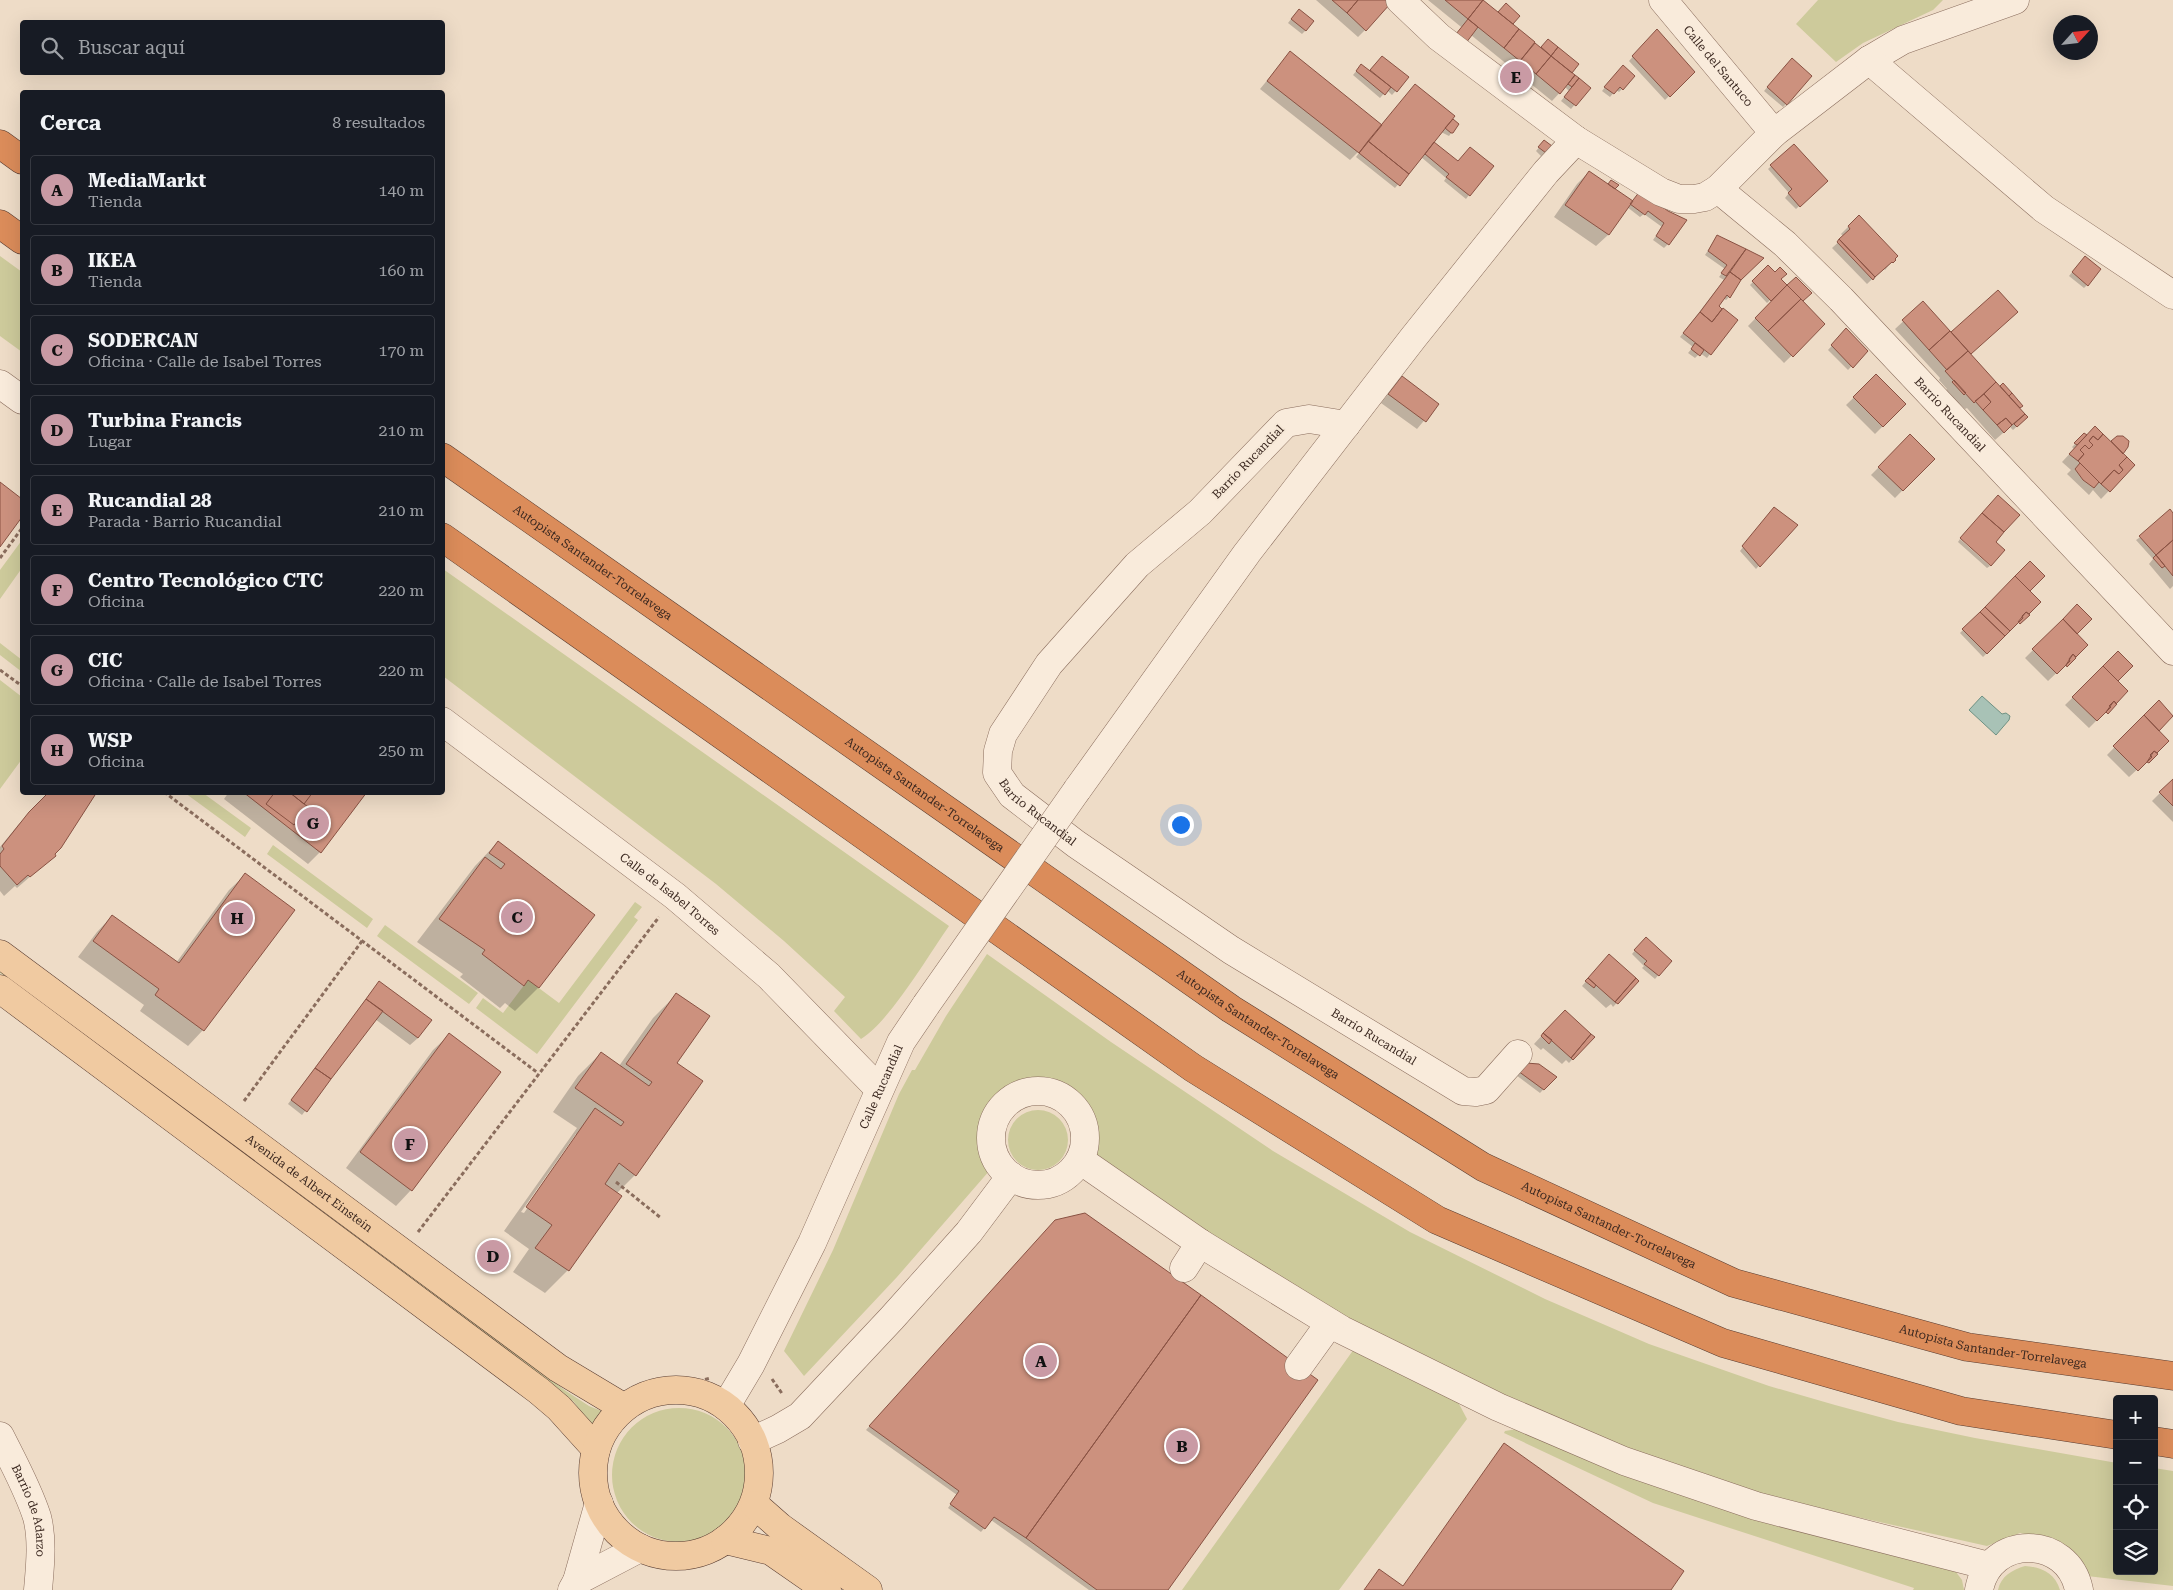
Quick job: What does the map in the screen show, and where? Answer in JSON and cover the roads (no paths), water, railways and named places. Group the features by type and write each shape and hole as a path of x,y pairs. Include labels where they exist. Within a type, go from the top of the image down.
{"highway":[{"path":"0,144 20,159"},
{"path":"0,224 20,239"},
{"name":"Autopista Santander-Torrelavega","path":"445,459 1230,1009 1483,1167 1734,1283 1967,1347 2173,1376"},
{"path":"445,539 1193,1068 1437,1220 1723,1343 1961,1411 2113,1434"},
{"path":"2158,1442 2173,1444"}],"main road":[{"name":"Avenida de Albert Einstein","path":"0,954 558,1368 623,1407"},
{"path":"0,989 539,1391 560,1408 596,1449"},
{"path":"675,1390 704,1395 726,1406 738,1419 752,1441 758,1471 755,1505 740,1525 725,1540 699,1553 679,1556 660,1554 640,1548 619,1533 607,1518 599,1503 593,1475 596,1449 611,1421 623,1407 656,1392 675,1390"},
{"path":"755,1505 780,1527 868,1590"},
{"path":"725,1540 771,1551 827,1590"}],"street":[{"path":"1400,0 1439,36 1576,140 1661,192 1679,199 1705,197 1718,189 1774,133 1869,60 1903,40 2015,0"},
{"name":"Calle del Santuco","path":"1663,0 1774,133"},
{"path":"1869,60 2044,209 2173,295"},
{"path":"1346,425 1516,210 1576,140"},
{"name":"Barrio Rucandial","path":"1718,189 1785,244 1841,298 2173,651"},
{"path":"0,384 20,399"},
{"name":"Barrio Rucandial","path":"1346,425 1309,418 1286,422 1200,512 1137,565 1049,664 1003,734 998,751 998,773 1012,795 1076,844 1231,950 1463,1091 1476,1092 1486,1090 1518,1054"},
{"name":"Calle Rucandial","path":"726,1406 751,1364 812,1243 901,1042 1077,790 1247,553 1346,425"},
{"name":"Calle de Isabel Torres","path":"445,723 675,896 769,976 879,1089"},
{"path":"1034,1091 1046,1092 1069,1102 1083,1124 1085,1136 1080,1160 1070,1173 1057,1182 1041,1185 1025,1184 1010,1176 1001,1168 995,1157 992,1144 995,1120 1001,1109 1016,1097 1034,1091"},
{"path":"1080,1160 1200,1243 1342,1330 1498,1407 1624,1462 1984,1578 2003,1554 2021,1548 2039,1548 2048,1551 2063,1561 2074,1575 2079,1590"},
{"path":"752,1441 778,1429 801,1414 892,1318 963,1239 1010,1176"},
{"path":"1184,1268 1200,1243"},
{"path":"1299,1366 1330,1323"},
{"name":"Barrio de Adarzo","path":"0,1436 26,1488 37,1518 41,1555 38,1590"},
{"path":"574,1586 599,1503"},
{"path":"574,1586 640,1548"}],"place":[{"name":"Rucandial 28","path":"1516,77"},
{"name":"CIC","path":"313,823"},
{"name":"SODERCAN","path":"517,917"},
{"name":"WSP","path":"237,918"},
{"name":"Centro Tecnológico CTC","path":"410,1144"},
{"name":"Turbina Francis","path":"493,1256"},
{"name":"MediaMarkt","path":"1041,1361"},
{"name":"IKEA","path":"1182,1446"}]}
